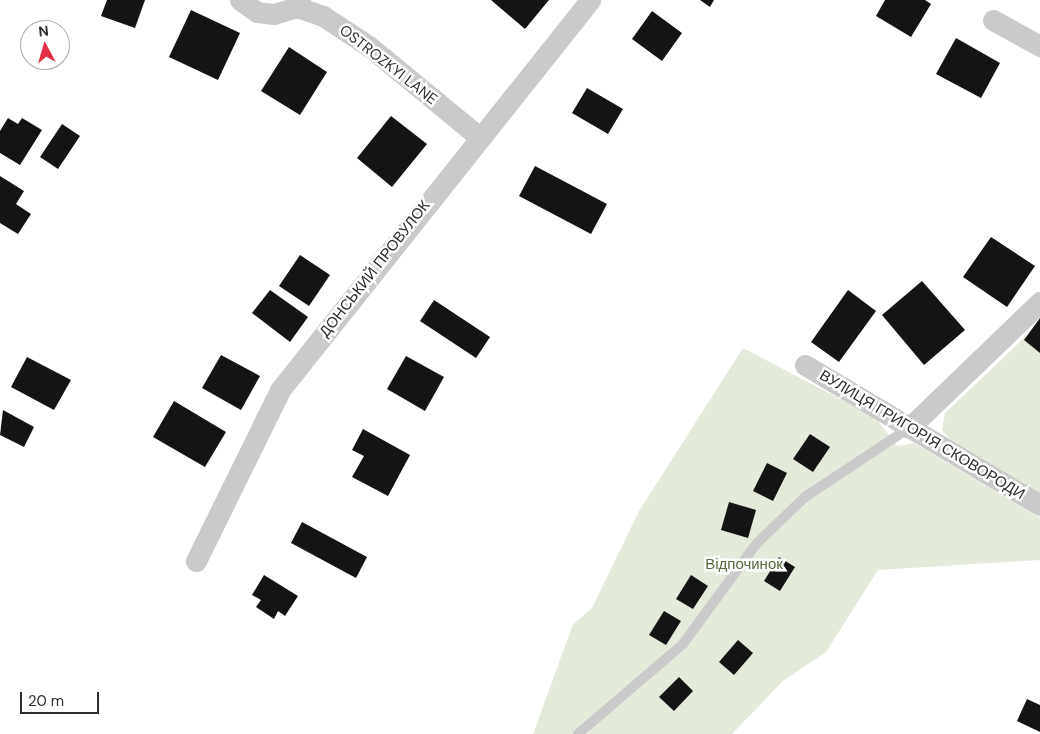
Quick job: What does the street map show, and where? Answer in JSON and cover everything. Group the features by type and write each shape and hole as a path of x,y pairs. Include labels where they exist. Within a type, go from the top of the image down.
{"street":[{"path":"240,0 257,12 274,14 299,4"},
{"name":"ДОНСЬКИЙ ПРОВУЛОК","path":"196,561 280,390 479,137 590,0"},
{"name":"OSTROZKYI LANE","path":"299,4 323,16 370,47 479,137"},
{"path":"993,20 1040,46"},
{"path":"909,428 1040,302"},
{"name":"ВУЛИЦЯ ГРИГОРІЯ СКОВОРОДИ","path":"805,365 1040,505"}],"lane":[{"path":"578,734 683,644 756,543 805,497 909,428"}],"green space":[{"path":"1040,323 1040,499 958,449 942,430 945,413"},
{"name":"Відпочинок","path":"743,348 875,417 897,446 914,443 1040,518 1040,560 878,570 826,652 783,681 732,734 533,734 573,624 592,608 639,511"}],"building":[{"path":"107,0 145,0 135,28 101,16"},
{"path":"491,0 549,0 525,29"},
{"path":"700,0 714,0 710,7"},
{"path":"885,0 925,0 931,4 911,37 876,16"},
{"path":"191,10 240,33 218,80 169,57"},
{"path":"652,11 682,33 662,61 632,39"},
{"path":"956,38 1000,63 981,98 936,74"},
{"path":"289,47 327,72 300,115 261,91"},
{"path":"587,88 623,109 608,134 572,113"},
{"path":"391,116 427,144 392,187 357,158"},
{"path":"8,118 18,124 22,118 42,130 20,165 0,153 0,131"},
{"path":"62,124 80,136 58,169 40,157"},
{"path":"535,166 607,204 591,234 519,196"},
{"path":"0,176 24,191 16,204 31,214 18,234 0,223"},
{"path":"991,237 1035,266 1007,307 963,277"},
{"path":"300,255 330,275 309,306 279,286"},
{"path":"922,281 965,330 924,365 882,315"},
{"path":"270,290 308,317 290,342 252,313"},
{"path":"848,290 876,311 839,362 811,342"},
{"path":"434,300 490,337 476,358 420,321"},
{"path":"1040,318 1040,353 1024,340"},
{"path":"221,355 260,376 241,410 202,388"},
{"path":"406,356 444,377 425,411 387,389"},
{"path":"27,357 71,380 54,410 11,387"},
{"path":"174,401 226,432 205,467 153,437"},
{"path":"3,410 34,427 24,447 0,435"},
{"path":"363,429 410,455 388,496 352,477 364,456 352,450"},
{"path":"810,434 830,447 813,472 793,459"},
{"path":"767,463 787,473 773,501 753,491"},
{"path":"729,502 756,510 748,538 721,530"},
{"path":"302,522 367,557 356,578 291,543"},
{"path":"779,557 795,567 780,591 764,581"},
{"path":"264,575 298,596 285,616 278,611 274,619 256,607 261,600 252,595"},
{"path":"691,575 708,586 693,609 676,599"},
{"path":"664,611 681,621 666,645 649,635"},
{"path":"738,640 753,653 734,675 719,662"},
{"path":"679,677 693,691 674,711 659,697"},
{"path":"1027,699 1040,705 1040,732 1017,721"}]}
